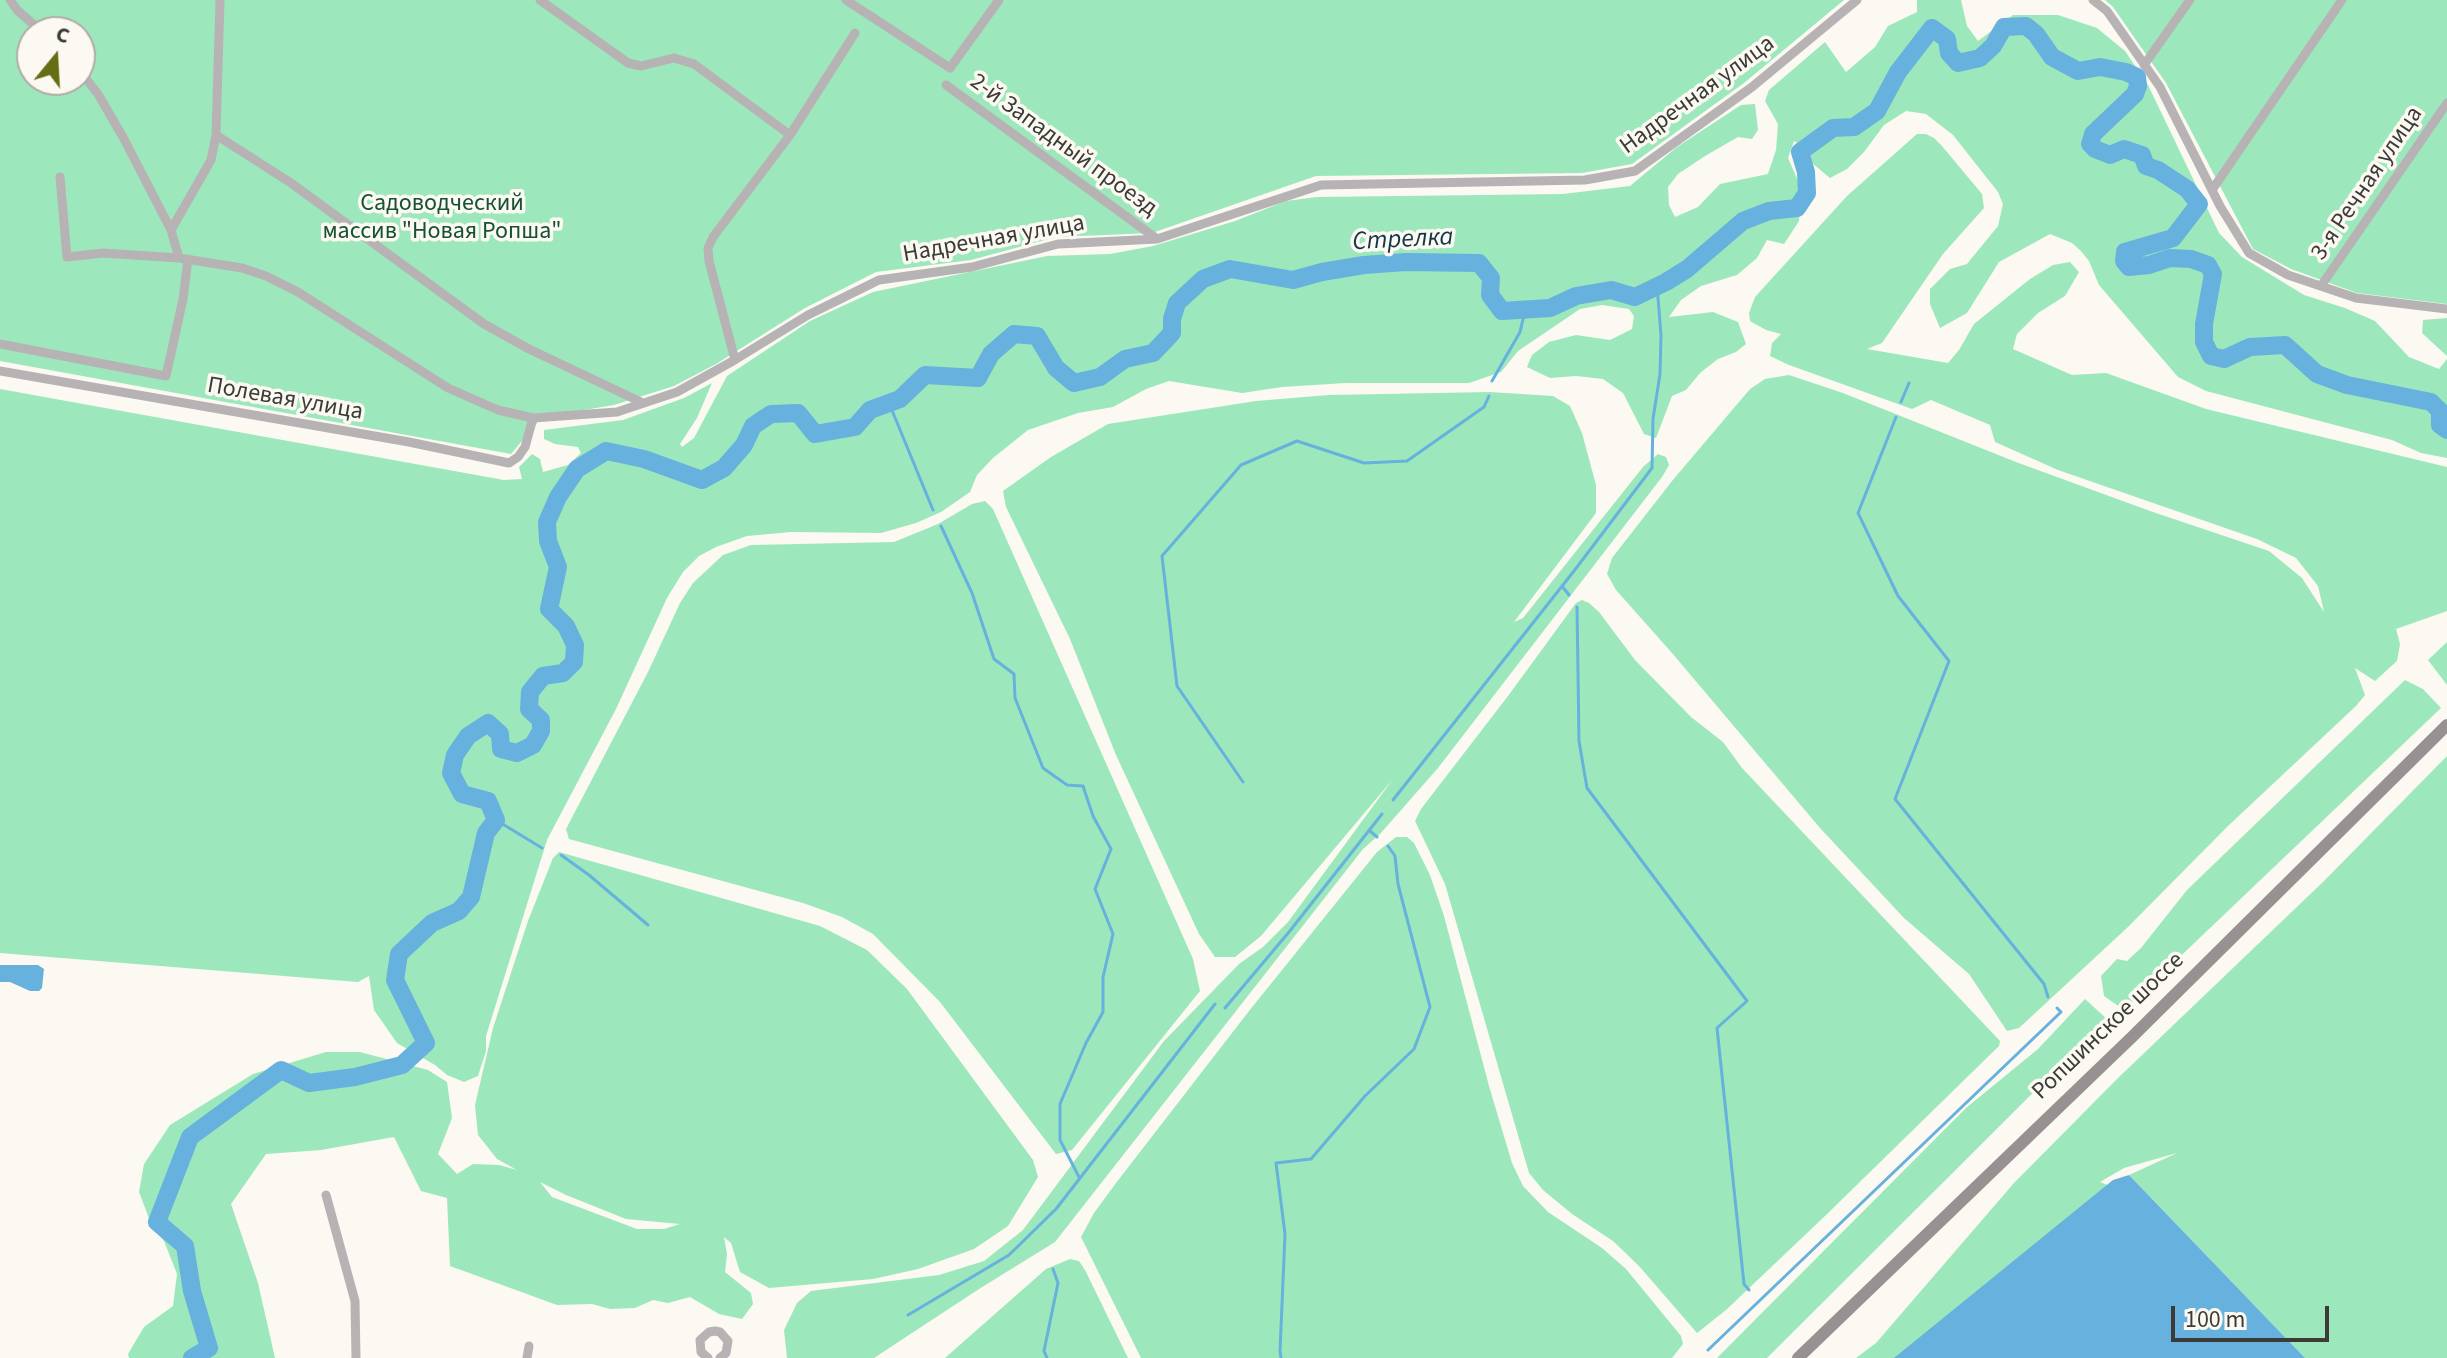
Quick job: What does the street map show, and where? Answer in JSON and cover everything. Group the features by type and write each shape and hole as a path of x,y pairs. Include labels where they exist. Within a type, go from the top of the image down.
{"main road":[{"name":"Ропшинское шоссе","path":"1798,1358 2132,1037 2447,725"}],"street":[{"path":"10,0 24,16"},
{"path":"171,230 211,160 216,135 220,0"},
{"path":"540,0 628,63 641,66 674,58 694,64 790,135"},
{"path":"846,0 950,68 999,0"},
{"name":"Надречная улица","path":"60,177 67,257 103,253 183,259 242,268 298,292 448,388 498,410 533,418 617,412 677,392 808,315 879,280 972,267 1058,244 1157,239 1321,185 1585,180 1635,171 1752,87 1857,0"},
{"path":"2093,0 2107,11 2160,87 2212,190 2249,253 2288,275 2356,298 2447,309"},
{"path":"2144,65 2190,0"},
{"path":"2212,190 2342,0"},
{"path":"735,360 708,248 713,237 790,135 855,33"},
{"name":"2-й Западный проезд","path":"946,85 1157,239"},
{"path":"0,344 166,376 183,299 183,259 124,139 96,91"},
{"name":"3-я Речная улица","path":"2321,286 2447,103"},
{"path":"216,135 291,183 484,324 643,403"},
{"name":"Полевая улица","path":"0,371 332,428 509,463 525,447 533,418"},
{"path":"326,1195 355,1301 356,1358"},
{"path":"708,1358 701,1352 700,1340 715,1331 728,1341 726,1353 720,1358"},
{"path":"527,1358 529,1346"}],"green space":[{"name":"Садоводческий массив \"Новая Ропша\"","path":"0,0 1844,0 1744,83 1632,164 1582,173 1316,176 1152,233 1056,237 971,260 876,272 805,308 716,364 674,386 614,405 542,417 511,454 0,361"},
{"path":"1917,0 1961,0 1967,26 1978,41 2013,15 2058,15 2097,28 2125,51 2148,85 2219,233 2242,257 2304,295 2375,321 2409,357 2439,369 2447,359 2447,458 2421,453 2392,440 2206,391 2178,377 2099,285 2081,251 2072,243 2050,234 1999,262 1967,313 1940,328 1930,304 1930,289 1950,269 1967,264 1998,226 2003,204 1998,192 1953,135 1926,114 1906,111 1884,125 1847,169 1830,178 1812,163 1809,150 1794,141 1788,158 1802,190 1799,221 1784,244 1767,240 1757,258 1737,275 1701,286 1681,300 1669,317 1713,312 1738,322 1746,344 1718,359 1700,373 1686,390 1672,396 1656,438 1644,434 1623,393 1603,379 1576,376 1550,378 1527,367 1532,355 1549,342 1576,335 1610,340 1632,329 1634,316 1629,309 1602,305 1580,309 1518,351 1501,372 1469,383 1346,383 1242,393 1169,381 1146,389 1113,407 1078,413 1028,430 977,475 970,492 941,512 916,523 881,533 791,532 747,536 699,556 683,572 667,598 616,709 547,840 486,1036 486,1051 478,1076 464,1082 447,1075 397,1043 374,1010 369,976 358,982 0,953 0,389 504,480 522,479 519,467 532,454 540,459 543,472 568,465 581,453 578,447 544,439 544,430 623,420 684,398 712,383 697,418 680,444 682,447 694,438 727,376 810,321 873,292 1047,256 1110,254 1153,246 1235,221 1286,201 1317,197 1563,194 1630,186 1677,147 1741,105 1755,104 1758,130 1752,139 1738,137 1678,174 1668,187 1669,205 1675,217 1698,207 1720,184 1768,174 1776,150 1778,124 1765,101 1769,90 1825,42 1846,72 1875,47 1888,26 1917,12"},
{"path":"2105,0 2447,0 2447,304 2357,293 2291,269 2253,249 2166,83"},
{"path":"1917,134 1926,134 1942,146 1982,194 1984,208 1943,254 1882,343 1867,349 1948,363 1974,324 2030,279 2053,265 2070,262 2079,272 2065,296 2038,313 2017,334 2013,349 2072,375 2106,373 2206,409 2447,467 2447,611 2396,629 2400,644 2397,661 2375,681 2355,668 2365,695 2356,706 2228,826 2128,927 2019,1028 2007,1031 1969,974 1904,918 1820,828 1616,590 1607,574 1612,558 1750,389 1765,379 1789,375 1843,393 2016,462 2269,551 2302,578 2324,612 2318,586 2296,558 2257,539 2058,470 1995,442 1990,425 1931,400 1912,409 1770,356 1772,343 1781,334 1750,321 1749,313 1755,297 1847,196"},
{"path":"2447,318 2447,356 2422,333 2423,320"},
{"path":"1490,392 1553,396 1570,406 1582,433 1596,485 1596,513 1514,622 1523,618 1643,467 1658,454 1666,457 1669,465 1438,768 1363,849 1055,1242 874,1358 787,1358 784,1330 797,1303 811,1291 939,1275 984,1261 1023,1230 1164,1041 1239,964 1263,947 1288,922 1393,779 1261,936 1235,957 1215,957 1199,934 1116,755 1070,639 1006,507 1003,491 1051,457 1108,424 1256,401 1329,395"},
{"path":"985,501 993,509 1193,959 1200,991 1072,1150 1056,1154 940,1002 873,934 842,917 803,903 569,839 566,829 648,672 680,603 693,583 723,555 751,545 894,542 938,524 972,504"},
{"path":"1582,600 1599,612 1635,660 1691,717 1723,742 1742,768 2000,1041 1999,1046 1825,1216 1726,1310 1697,1333 1613,1241 1572,1214 1543,1190 1529,1173 1445,884 1415,821 1576,603"},
{"path":"2447,642 2447,685 2428,660"},
{"path":"2405,680 2423,689 2441,708 2124,1010 2104,996 2101,976 2117,959 2127,961 2141,948 2187,890"},
{"path":"2447,756 2447,1358 2305,1358 2129,1175 2177,1153 2124,1168 2100,1182 2117,1189 2269,1358 1856,1358 1876,1343 2014,1183 2118,1078 2325,880"},
{"path":"1396,837 1407,837 1414,843 1430,875 1512,1163 1523,1186 1548,1212 1602,1248 1626,1269 1681,1336 1683,1344 1672,1358 1141,1358 1081,1237 1116,1183 1249,1011 1377,852"},
{"path":"559,852 820,926 867,950 907,989 1033,1160 1038,1177 1008,1226 974,1249 918,1269 873,1279 769,1288 740,1272 731,1243 724,1237 727,1254 725,1272 751,1293 753,1304 742,1319 719,1314 690,1297 668,1303 653,1300 635,1308 557,1305 450,1266 447,1198 421,1191 394,1137 321,1150 266,1154 231,1204 258,1283 275,1358 129,1358 128,1354 144,1327 173,1306 177,1274 164,1241 153,1229 139,1192 144,1164 170,1125 253,1074 326,1052 360,1052 428,1070 447,1082 452,1118 438,1154 457,1174 473,1164 499,1165 517,1170 497,1159 478,1135 475,1105 493,1028 528,921 553,858","holes":["540,1182 626,1219 680,1224 664,1229 637,1229 552,1197"]},
{"path":"2085,999 2107,1019 1767,1358 1717,1358 1966,1108 2038,1049"},
{"path":"1070,1259 1079,1261 1085,1270 1128,1358 945,1358 1046,1269"}],"water":[{"path":"0,965 38,965 44,969 42,988 30,991 10,982 0,982"},
{"path":"2129,1175 2305,1358 1894,1358 2113,1180"}],"waterway":[{"name":"Стрелка","path":"192,1358 209,1348 192,1291 185,1246 157,1222 190,1137 281,1070 309,1083 355,1077 402,1065 426,1043 395,980 399,954 432,923 459,911 471,897 486,833 496,820 488,801 462,794 451,773 455,755 468,736 488,723 500,734 501,749 517,753 533,745 541,731 541,720 529,709 530,692 543,676 563,673 574,662 575,645 566,626 549,609 558,567 548,541 547,522 558,497 577,469 606,451 644,459 702,480 724,468 744,445 753,426 771,414 798,413 815,434 855,427 870,410 900,399 925,375 978,378 991,354 1014,334 1037,336 1056,368 1074,383 1100,377 1125,359 1153,353 1172,333 1177,303 1203,279 1230,269 1293,280 1364,265 1479,263 1491,278 1490,295 1502,311 1550,308 1576,296 1611,290 1635,297 1687,269 1743,221 1769,211 1797,208 1807,193 1806,172 1800,152 1833,128 1854,127 1877,111 1898,72 1932,28 1947,39 1949,53 1958,63 1980,58 1993,46 2004,27 2026,26 2036,34 2052,57 2078,71 2100,67 2137,77 2135,94 2093,134 2090,144 2110,155 2124,149 2142,155 2146,166 2187,189 2199,204 2173,238 2125,252 2124,261 2129,267 2170,258 2191,259 2208,265 2213,274 2204,342 2211,356 2224,359 2250,347 2285,345 2317,374 2347,385 2431,402 2440,411 2440,425 2447,430"},
{"path":"1393,800 1652,468 1653,419 1660,374 1657,286"},
{"path":"1492,381 1520,332 1525,311"},
{"path":"1901,402 1909,383"},
{"path":"1243,782 1177,686 1162,556 1241,465 1297,441 1364,463 1407,461 1484,407 1489,396"},
{"path":"889,403 933,510"},
{"path":"1896,417 1858,513 1898,596 1949,661 1895,799 2044,984 2048,997"},
{"path":"941,526 972,593 994,659 1014,674 1015,698 1043,768 1067,785 1083,786 1093,816 1111,849 1095,889 1113,934 1103,977 1103,1012 1060,1104 1060,1140 1079,1177"},
{"path":"1562,586 1569,595"},
{"path":"1577,607 1579,741 1587,788 1747,1001 1717,1028 1744,1284 1749,1290"},
{"path":"1225,1008 1382,814"},
{"path":"496,820 542,848"},
{"path":"1369,830 1377,837"},
{"path":"1281,1358 1285,1234 1276,1163 1311,1159 1365,1096 1414,1049 1430,1007 1398,884 1395,856 1388,846"},
{"path":"561,855 648,925"},
{"path":"908,1315 1009,1255 1056,1209 1215,1004"},
{"path":"1708,1350 2061,1012 2057,1008"},
{"path":"1047,1358 1044,1351 1058,1283 1053,1269"}]}
